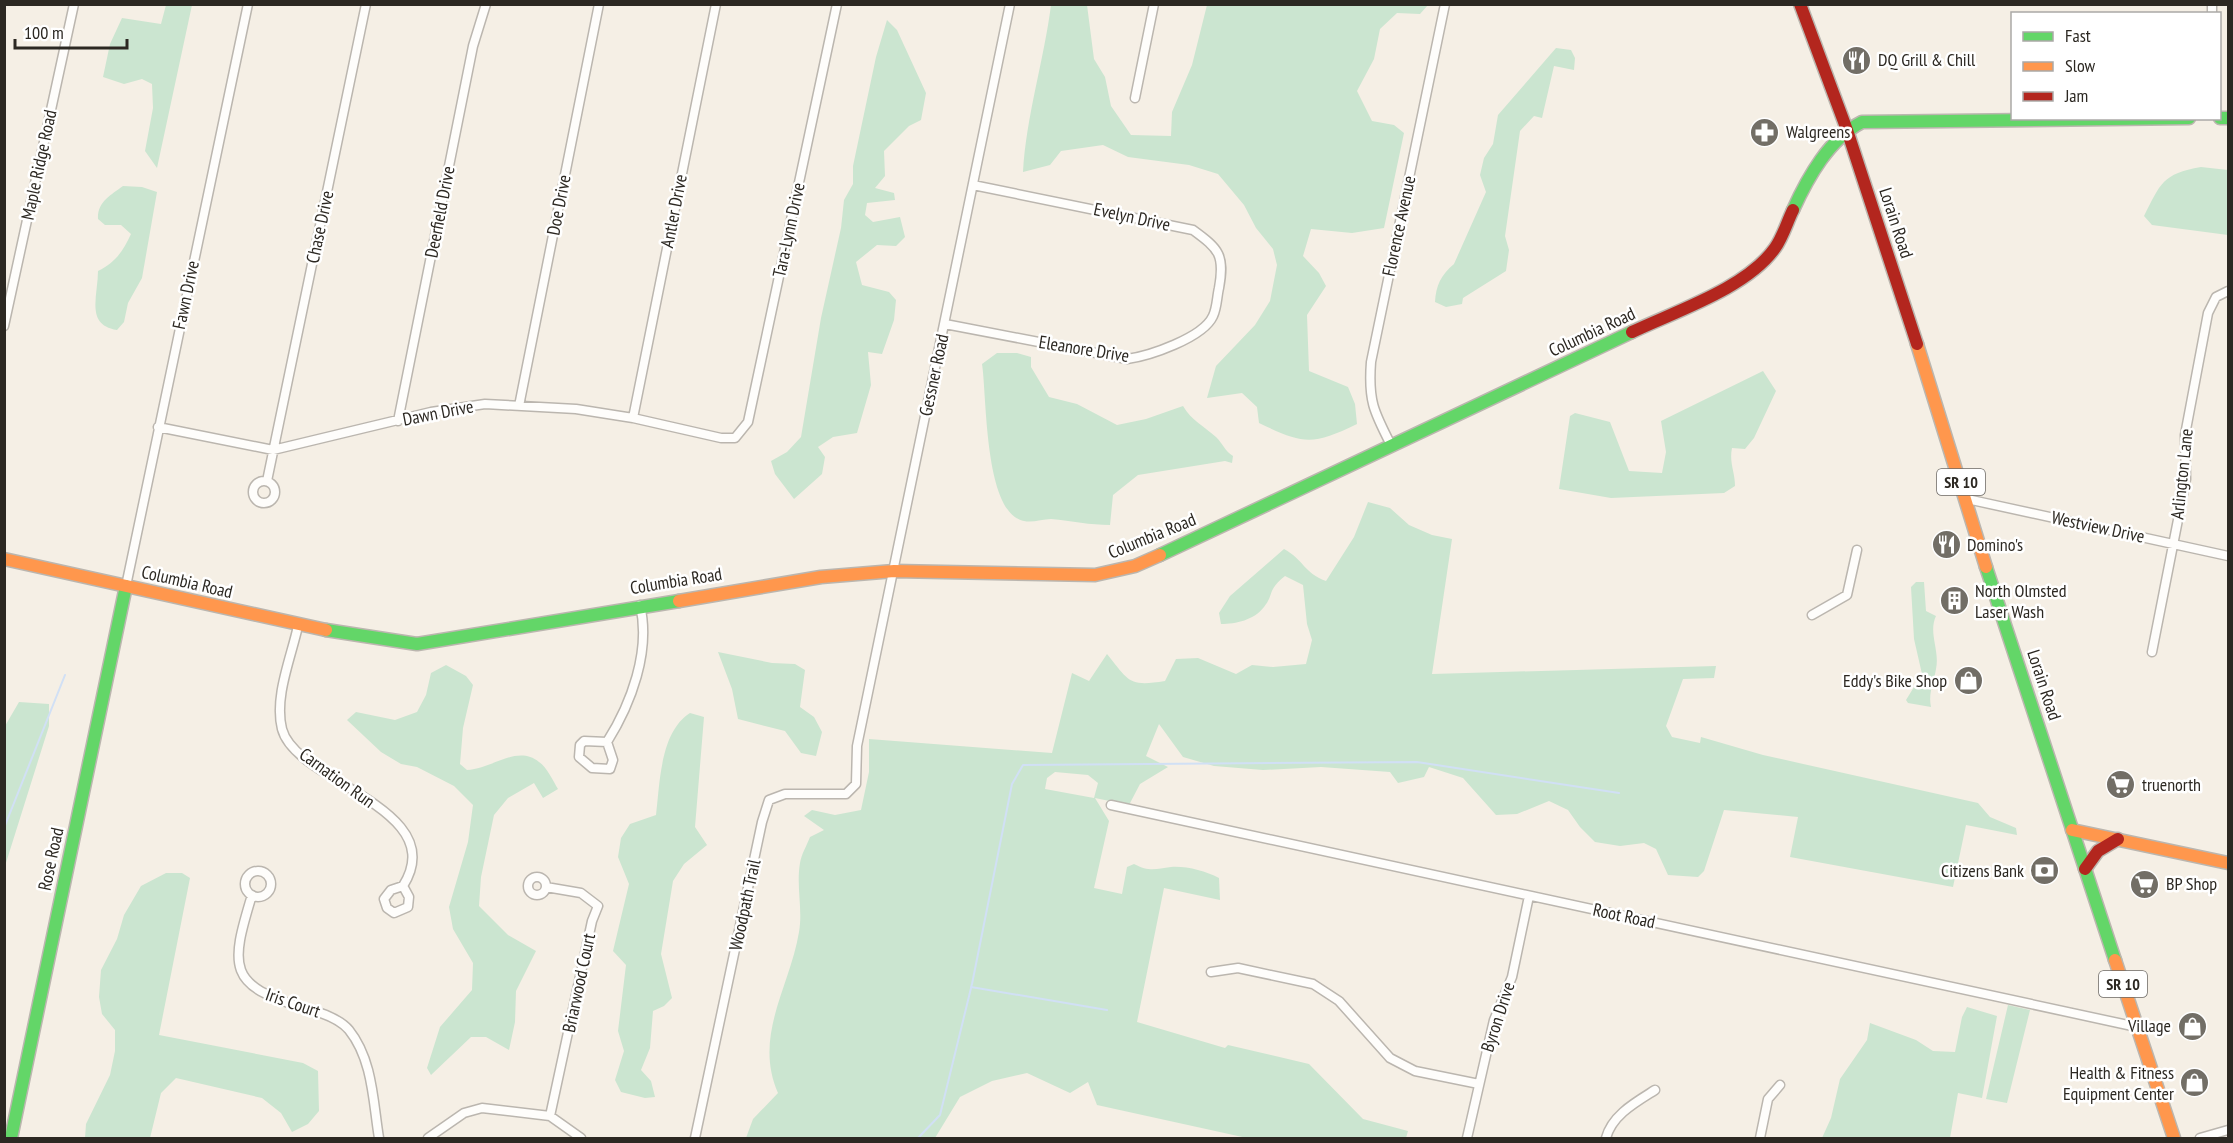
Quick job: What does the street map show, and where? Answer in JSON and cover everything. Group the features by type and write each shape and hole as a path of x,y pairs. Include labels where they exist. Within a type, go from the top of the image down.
{"main road":[{"name":"Lorain Road","path":"1800,4 1847,130 1967,499 1986,567 2174,1138"},
{"path":"1847,130 1862,122 1882,120 2011,119"},
{"name":"Columbia Road","path":"4,559 298,626 417,644 821,576 894,571 1068,575 1116,572 1186,542 1697,302 1750,273 1776,247 1807,179 1847,130"},
{"name":"Rose Road","path":"11,1138 126,586"},
{"path":"2072,830 2229,863"},
{"path":"2085,869 2092,856 2118,839"}],"street":[{"name":"Maple Ridge Road","path":"4,326 74,4"},
{"name":"Fawn Drive","path":"126,586 248,4"},
{"name":"Chase Drive","path":"267,481 366,4"},
{"name":"Deerfield Drive","path":"398,421 473,46 486,4"},
{"name":"Doe Drive","path":"519,406 599,4"},
{"name":"Antler Drive","path":"633,418 716,4"},
{"name":"Tara-Lynn Drive","path":"721,438 735,438 748,422 837,4"},
{"name":"Gessner Road","path":"857,746 1010,4"},
{"path":"1135,98 1154,4"},
{"name":"Florence Avenue","path":"1391,445 1375,415 1369,391 1371,362 1445,4"},
{"name":"Evelyn Drive","path":"973,185 1193,230 1217,248 1222,271 1213,316"},
{"name":"Arlington Lane","path":"2152,652 2186,479 2185,435 2208,313 2216,297 2229,291"},
{"name":"Eleanore Drive","path":"945,324 1127,360 1149,356 1199,331 1213,316"},
{"name":"Dawn Drive","path":"158,427 273,450 460,406 519,406 576,409 633,418 721,438"},
{"name":"Westview Drive","path":"1967,499 2229,556"},
{"path":"1812,615 1847,595 1857,550"},
{"path":"607,742 584,741 580,745 579,757 597,770 610,769 613,760 607,742 627,708 644,641 644,621 640,606"},
{"name":"Carnation Run","path":"298,626 280,704 283,731 291,745 315,765 396,822 408,838 412,862 409,876 403,886"},
{"name":"Woodpath Trail","path":"695,1138 762,822 769,800 785,794 846,794 856,784 857,746"},
{"name":"Root Road","path":"1111,805 2137,1027"},
{"name":"Briarwood Court","path":"546,887 580,893 598,906 592,921 550,1116"},
{"name":"Iris Court","path":"252,895 238,945 244,978 250,986 267,997 321,1012 347,1028 366,1056 379,1138"},
{"name":"Byron Drive","path":"1467,1138 1494,1020 1512,976 1529,896"},
{"path":"1211,972 1238,968 1313,984 1339,1001 1390,1058 1415,1071 1479,1084"},
{"path":"1760,1138 1768,1100 1780,1085"},
{"path":"1606,1138 1608,1131 1628,1107 1655,1090"},
{"path":"428,1138 464,1113 482,1108 550,1116 581,1138"},
{"path":"2200,1138 2229,1130"}],"green space":[{"path":"166,5 192,5 157,168 145,151 153,108 152,84 142,79 124,84 103,77 110,44 122,18 161,24"},
{"path":"1051,5 1087,5 1094,59 1105,77 1111,106 1131,135 1171,136 1172,112 1192,65 1207,5 1428,5 1420,14 1397,13 1380,29 1374,59 1357,91 1372,121 1394,125 1404,133 1384,228 1352,233 1311,229 1303,256 1319,273 1326,286 1307,315 1309,371 1348,387 1355,404 1357,424 1329,436 1308,440 1287,435 1259,423 1257,407 1242,393 1207,398 1216,366 1255,325 1270,301 1277,265 1273,249 1256,228 1244,205 1218,174 1189,165 1128,157 1103,145 1061,151 1050,165 1023,172 1028,130"},
{"path":"887,20 897,30 926,93 921,120 909,126 884,151 885,176 875,188 894,193 895,200 867,203 865,215 873,222 900,217 905,237 896,246 877,245 856,262 862,285 889,292 896,300 894,320 882,354 868,352 871,385 857,433 833,437 818,447 825,457 822,474 794,499 775,474 771,461 787,452 801,437 821,318 841,228 844,200 853,184 853,166 876,57"},
{"path":"1556,48 1571,50 1575,58 1574,70 1554,66 1542,118 1534,116 1520,131 1505,236 1509,250 1506,271 1463,298 1462,304 1446,307 1435,302 1437,290 1443,276 1454,264 1486,192 1480,175 1484,158 1493,144 1498,115"},
{"path":"2201,167 2228,170 2228,235 2152,225 2144,216 2164,182 2178,173"},
{"path":"123,186 142,187 157,192 142,278 128,303 124,322 117,330 107,327 97,316 98,271 110,264 125,246 131,234 121,225 105,225 98,219 98,213 102,203"},
{"path":"997,353 1017,353 1031,357 1031,367 1049,397 1077,404 1117,425 1146,419 1183,406 1190,416 1216,437 1233,456 1232,463 1225,461 1138,475 1113,495 1110,525 1051,519 1024,521 1011,514 1001,498 994,477 982,364"},
{"path":"1763,371 1776,391 1754,438 1745,449 1732,448 1735,486 1724,493 1611,498 1559,489 1570,416 1575,413 1610,422 1629,471 1662,473 1666,452 1661,421"},
{"path":"1368,502 1390,508 1409,525 1432,535 1452,539 1432,674 1716,666 1714,678 1683,679 1666,726 1672,737 1700,743 1701,737 1763,755 1978,803 1990,817 2016,828 2017,835 1966,825 1953,887 1790,857 1798,817 1724,810 1704,871 1698,877 1668,875 1656,849 1644,843 1620,846 1595,842 1568,810 1549,801 1517,814 1496,815 1463,778 1429,767 1424,777 1398,783 1390,772 1321,767 1263,770 1214,766 1183,757 1159,724 1146,756 1168,767 1140,784 1129,805 1095,798 1109,821 1094,888 1122,894 1127,867 1134,864 1148,869 1183,867 1219,878 1220,900 1164,888 1137,1022 1225,1048 1228,1045 1309,1064 1363,1119 1408,1131 1406,1138 1247,1138 1097,1105 1088,1082 1070,1093 1027,1073 992,1081 960,1097 935,1138 746,1138 753,1119 778,1093 771,1072 769,1052 776,1012 799,932 800,863 810,837 824,830 804,816 812,810 835,815 861,810 869,772 869,739 1052,753 1072,673 1089,681 1107,654 1125,676 1130,680 1143,683 1165,681 1176,659 1198,658 1236,674 1252,665 1273,667 1306,664 1312,640 1307,624 1303,585 1285,576 1273,589 1264,607 1255,615 1244,620 1221,624 1219,613 1230,596 1284,549 1313,574 1326,581 1354,537","holes":["1055,772 1088,775 1098,783 1094,798 1045,789 1047,778"]},
{"path":"1916,582 1924,582 1926,611 1936,616 1933,629 1937,662 1931,692 1931,707 1908,703 1906,700 1922,674 1914,639 1911,587"},
{"path":"718,652 772,663 795,664 805,670 800,707 814,717 822,732 816,756 801,753 785,731 738,719 732,689"},
{"path":"446,665 466,676 473,685 463,728 460,764 467,770 513,756 531,757 545,767 558,789 543,798 534,783 508,798 494,815 481,877 479,906 508,935 536,951 516,991 515,1022 509,1050 486,1037 471,1037 431,1075 427,1068 440,1027 472,990 473,963 453,929 449,907 468,842 473,805 454,786 417,767 401,764 381,752 347,720 356,712 395,720 417,712 426,695 431,673"},
{"path":"19,702 49,704 49,726 5,866 5,726"},
{"path":"690,713 704,717 695,827 707,845 684,864 673,881 661,954 672,998 664,1006 653,1011 650,1048 641,1070 651,1081 655,1097 645,1098 621,1092 615,1080 624,1051 618,1031 626,965 613,951 629,884 618,857 621,838 630,824 656,815 667,745 680,722"},
{"path":"166,873 182,873 190,878 159,1035 303,1063 318,1071 319,1111 308,1124 292,1132 281,1113 262,1098 176,1078 161,1093 150,1138 85,1138 86,1124 110,1075 115,1051 115,1030 102,1014 99,997 101,970 117,939 124,915 141,886"},
{"path":"2008,1005 2030,1010 2007,1103 1986,1099"},
{"path":"1967,1007 1997,1016 1982,1098 1958,1093 1950,1138 1822,1138 1831,1118 1840,1079 1867,1040 1870,1023 1916,1040 1933,1051 1955,1052 1962,1017"}],"waterway":[{"path":"4,828 65,675"},
{"path":"918,1138 940,1115 972,984 1012,784 1023,765 1417,762 1619,793"},
{"path":"971,987 1107,1010"}],"traffic: fast":[{"path":"2221,118 2228,118"},
{"path":"1793,210 1821,160 1839,138 1862,122 2026,120"},
{"path":"1160,555 1632,332"},
{"path":"1986,567 2115,960"},
{"path":"11,1138 126,586"},
{"path":"326,630 417,644 679,601"}],"traffic: slow":[{"path":"1917,344 1986,567"},
{"path":"679,601 821,577 894,571 1095,575 1135,566 1160,555"},
{"path":"4,559 326,630"},
{"path":"2072,830 2228,863"},
{"path":"2115,960 2174,1138"}],"traffic: jam":[{"path":"1800,4 1847,130 1917,344"},
{"path":"1632,332 1710,297 1747,275 1775,248 1793,210"},
{"path":"2085,869 2098,851 2118,839"}],"place":[{"name":"DQ Grill & Chill","path":"1857,60"},
{"name":"Walgreens","path":"1765,132"},
{"name":"Domino's","path":"1946,545"},
{"name":"North Olmsted Laser Wash","path":"1954,601"},
{"name":"Eddy's Bike Shop","path":"1968,681"},
{"name":"truenorth","path":"2121,785"},
{"name":"Citizens Bank","path":"2045,871"},
{"name":"BP Shop","path":"2145,884"},
{"name":"Village","path":"2192,1026"},
{"name":"Health & Fitness Equipment Center","path":"2195,1083"}]}
